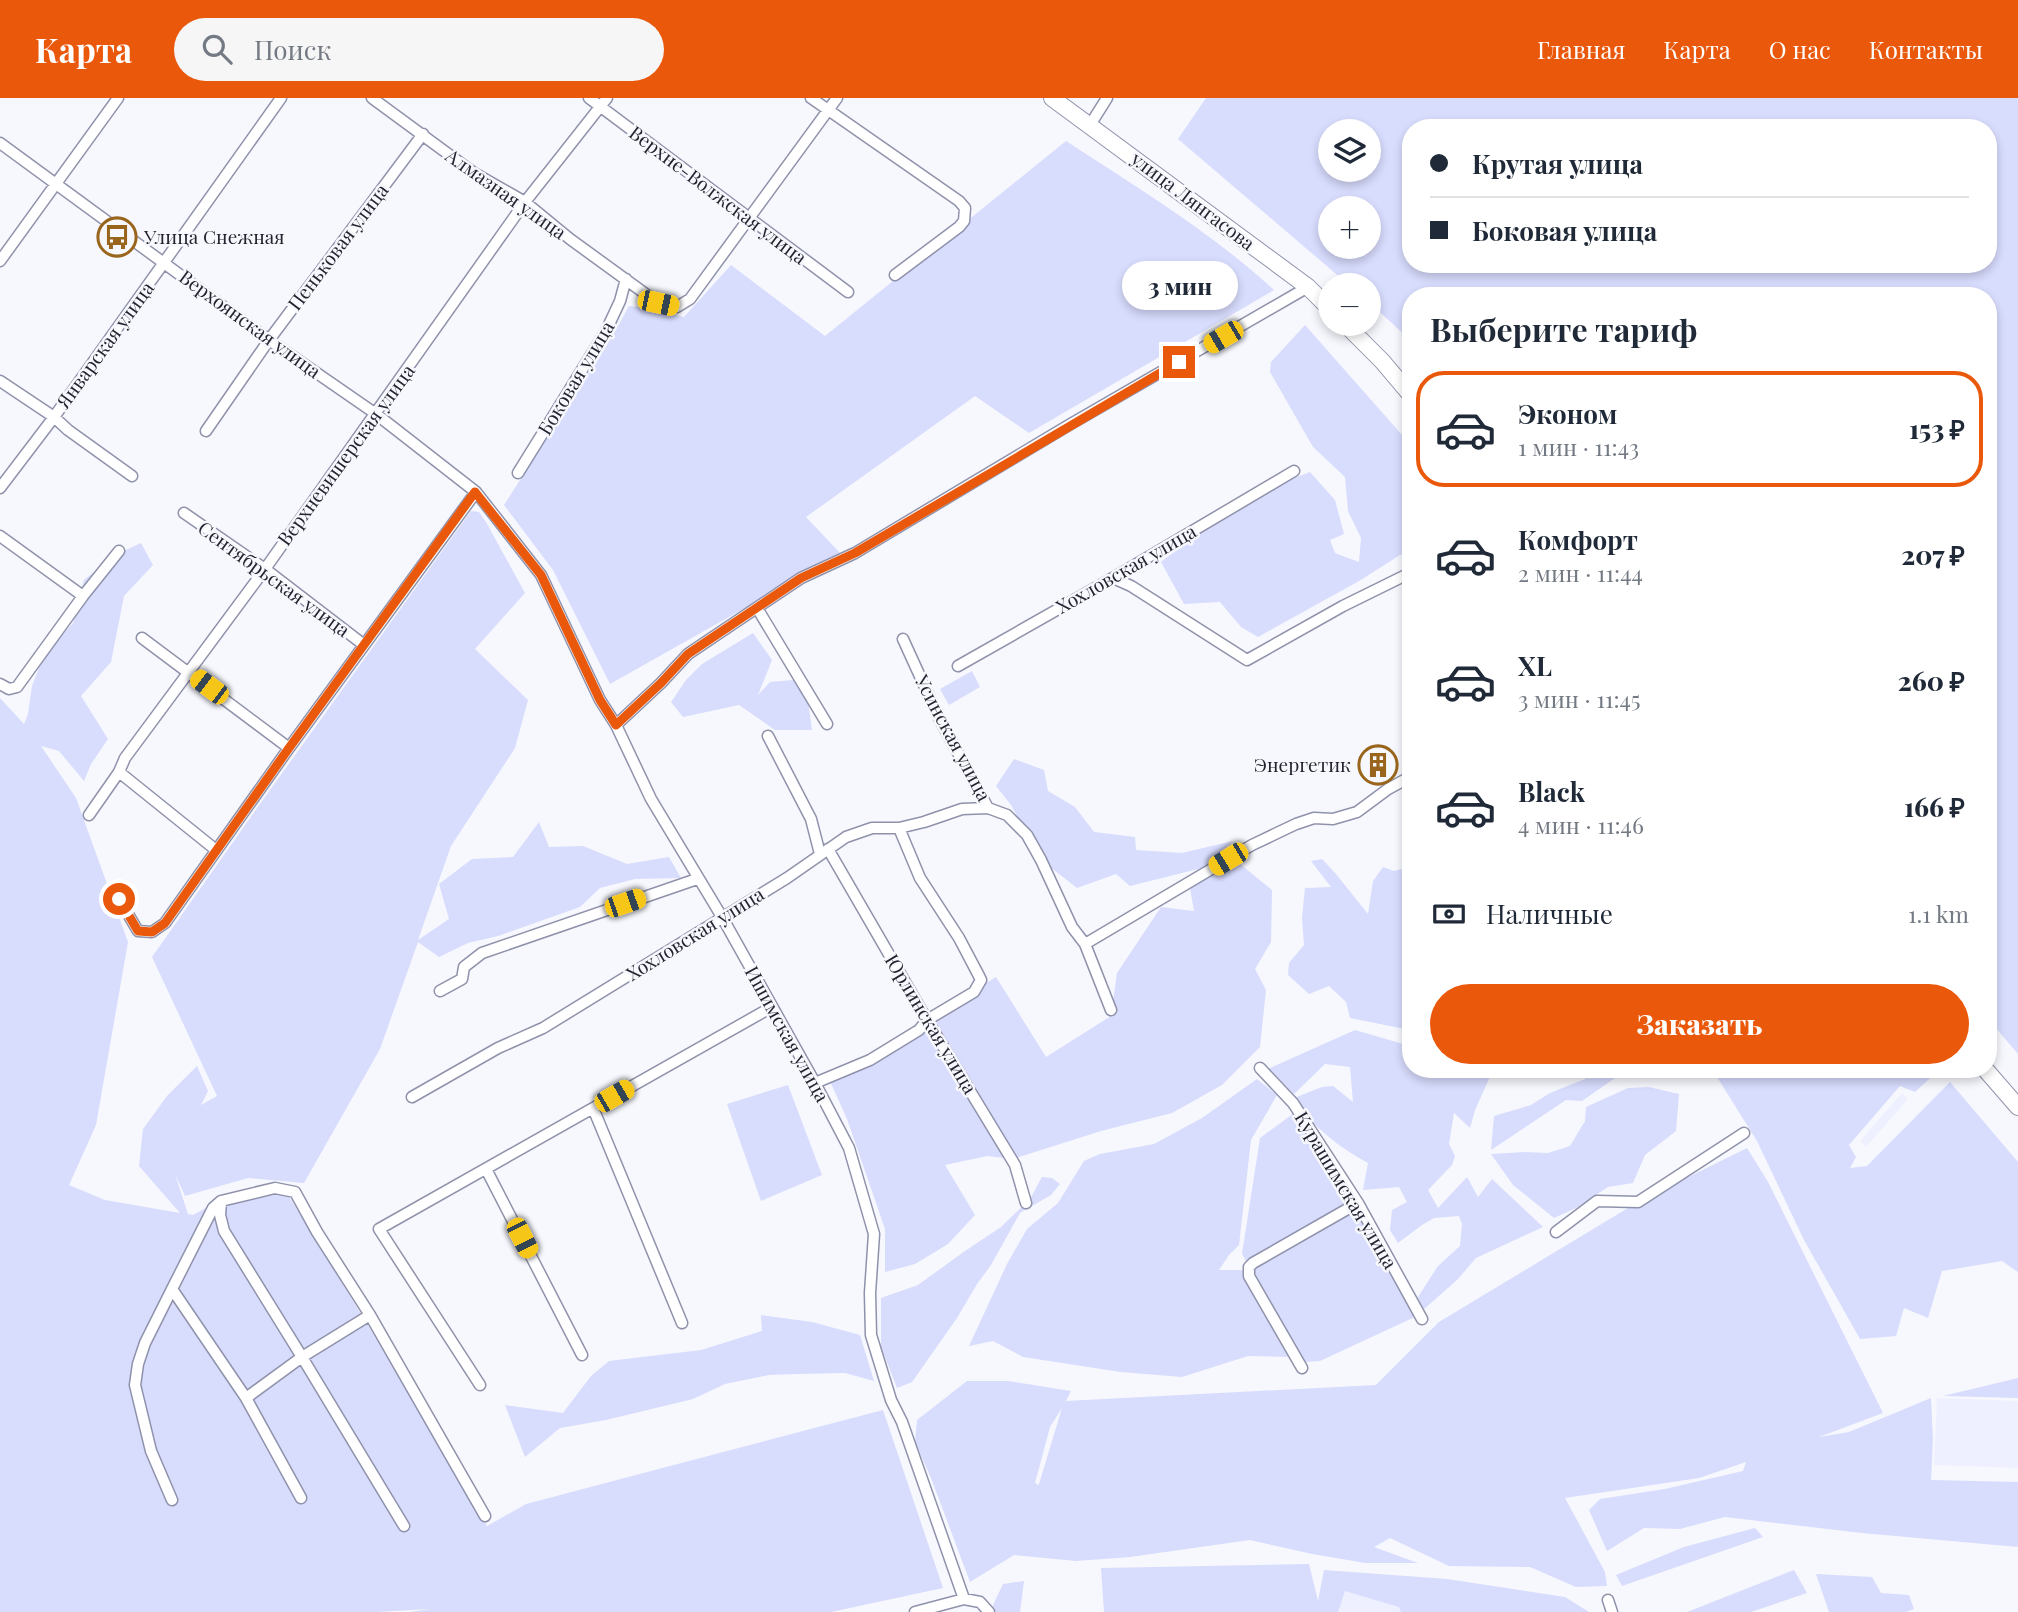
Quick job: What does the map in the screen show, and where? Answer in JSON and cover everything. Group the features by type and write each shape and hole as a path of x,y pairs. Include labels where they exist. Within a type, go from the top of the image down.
{"main road":[{"name":"улица Лянгасова","path":"1052,98 1318,297"},
{"path":"1357,336 1402,384"},
{"path":"1993,1078 2018,1107"}],"street":[{"path":"0,261 118,98"},
{"name":"Январская улица","path":"0,488 54,417 281,98"},
{"name":"Алмазная улица","path":"372,98 474,173 525,202 570,239 658,303 677,307 690,299 748,219"},
{"name":"Верхне-Волжская улица","path":"589,98 603,102 748,219 848,292"},
{"path":"811,98 965,208 966,215 959,227 895,275"},
{"path":"748,219 837,98"},
{"path":"1090,125 1107,98"},
{"name":"Верхневишерская улица","path":"89,815 119,772 125,758 265,569 525,202 603,102"},
{"name":"Пеньковая улица","path":"206,431 269,340 422,134"},
{"name":"Верхоянская улица","path":"0,143 269,340 376,414 475,492 493,512"},
{"name":"Боковая улица","path":"518,473 606,331 620,301 626,279"},
{"path":"616,725 688,654 801,578 855,553 1308,287"},
{"path":"0,381 54,417 132,477"},
{"name":"Хохловская улица","path":"958,666 1294,471"},
{"path":"119,899 138,931 152,932 165,923 475,492"},
{"name":"Ишимская улица","path":"493,512 541,575 600,700 616,725 651,799 722,917 849,1149 874,1234 870,1293 871,1335 891,1400 902,1422 964,1599"},
{"name":"Сентябрьская улица","path":"184,513 265,569 364,645"},
{"path":"0,536 83,596"},
{"path":"1,685 9,689 17,687 119,551"},
{"path":"1113,578 1131,586 1247,660 1402,577"},
{"path":"757,608 827,724"},
{"path":"142,638 289,748"},
{"name":"Усинская улица","path":"902,639 939,718 988,808 1007,815 1027,835 1072,927 1085,944 1111,1010"},
{"name":"Юрлинская улица","path":"768,736 811,819 824,851 1015,1165 1026,1203"},
{"path":"119,772 216,849"},
{"path":"1085,944 1252,845 1314,818 1333,819 1357,812 1402,781"},
{"name":"Хохловская улица","path":"412,1097 498,1048 543,1028 787,878 846,837 872,828 899,828 924,822 962,809 988,808"},
{"path":"815,1083 870,1059 919,1030 927,1020 974,992 981,980 959,938 920,878 899,828"},
{"path":"440,991 462,979 464,967 482,953 697,878"},
{"path":"480,1385 379,1229 772,1007"},
{"name":"Курашимская улица","path":"1260,1068 1293,1103 1358,1203 1422,1320"},
{"path":"593,1108 682,1323"},
{"path":"1556,1232 1597,1201 1639,1202 1744,1133"},
{"path":"486,1169 582,1355"},
{"path":"172,1500 151,1451 135,1385 138,1364 145,1343 213,1208 221,1201 275,1188 295,1192 370,1315 485,1516"},
{"path":"221,1201 220,1215 224,1231 404,1526"},
{"path":"1302,1368 1248,1271 1249,1267 1358,1203"},
{"path":"172,1289 246,1398 301,1499"},
{"path":"246,1398 302,1357 370,1315"},
{"path":"915,1612 964,1599 980,1602 989,1612"},
{"path":"1608,1600 1612,1612"}],"shaded area":[{"path":"1206,98 2018,98 2018,1054 1997,1030 1997,287 1402,287 1402,333 1381,313 1381,273 1335,273 1319,259 1381,259 1381,196 1318,196 1318,259 1178,139"},
{"path":"1066,141 1199,230 1274,290 1029,433 975,396 806,517 841,554 610,684 553,570 504,505 629,306 684,317 731,265 825,336"},
{"path":"1305,325 1402,435 1402,555 1258,637 1241,627 1220,602 1184,604 1161,562 1248,496 1310,472 1335,500 1344,534 1330,540 1335,553 1359,562 1361,538 1348,511 1345,477 1313,447 1270,372 1271,362"},
{"path":"471,511 479,512 486,522 525,593 475,649 528,700 515,748 451,846 418,940 449,919 439,884 472,859 513,857 539,822 549,847 583,846 627,864 669,857 681,878 635,879 600,888 580,907 498,936 468,943 439,957 418,942 380,1049 304,1183 248,1178 185,1196 175,1174 188,1214 193,1215 217,1202 285,1190 487,1526 526,1504 883,1410 943,1588 831,1612 410,1612 430,1609 377,1612 0,1612 0,698 24,724 32,686 44,655 73,623 84,580 115,555 141,543 153,565 124,596 111,662 81,696 108,739 91,764 84,781 59,751 41,746 76,798 128,942 96,1125 69,1185 105,1200 180,1213 139,1166 143,1129 167,1096 197,1066 208,1091 201,1105 217,1096 152,957"},
{"path":"753,633 772,660 758,695 770,682 805,679 812,730 775,730 739,705 683,717 671,702 686,680 702,664"},
{"path":"972,671 980,687 949,705 940,689"},
{"path":"1014,759 1044,770 1048,791 1075,807 1094,832 1135,837 1136,850 1182,853 1233,841 1206,867 1130,886 1116,874 1077,888 1041,860 1011,805 996,786"},
{"path":"1234,859 1272,890 1271,942 1255,969 1266,990 1260,1047 1222,1085 1172,1113 1101,1131 1013,1159 987,1156 945,1165 975,1215 948,1244 915,1264 885,1272 885,1229 847,1119 829,1079 996,977 1046,1057 1111,1016 1117,973 1161,907 1194,911 1190,888"},
{"path":"1322,859 1368,914 1373,881 1383,867 1394,871 1402,869 1402,1028 1350,1018 1346,1002 1329,986 1309,994 1288,975 1289,963 1304,945 1302,918 1305,888 1331,887 1311,861"},
{"path":"1355,1030 1402,1044 1402,1078 1489,1078 1470,1128 1454,1113 1449,1144 1455,1156 1452,1165 1428,1190 1438,1208 1467,1177 1478,1197 1492,1179 1543,1227 1476,1258 1457,1280 1423,1310 1418,1297 1438,1266 1460,1246 1462,1224 1459,1216 1434,1218 1398,1243 1390,1230 1392,1210 1407,1202 1399,1187 1363,1190 1368,1163 1326,1135 1294,1098 1322,1087 1333,1086 1353,1102 1350,1067 1325,1064 1294,1094 1268,1069"},
{"path":"1615,1078 1582,1101 1566,1100 1491,1150 1494,1116 1531,1105 1550,1093 1585,1079"},
{"path":"1718,1078 1930,1078 1915,1092 1900,1086 1849,1145 1856,1157 1850,1168 1867,1166 1950,1082 2018,1162 2018,1272 2002,1261 1942,1271 1928,1318 1904,1308 1896,1336 1860,1339 1804,1240 1757,1141"},
{"path":"1257,1079 1277,1095 1251,1140 1239,1245 1219,1270 1248,1270 1253,1273 1242,1254 1260,1138 1294,1113 1357,1208 1417,1316 1320,1361 1304,1362 1293,1357 1248,1356 1182,1377 1121,1372 1023,1357 993,1341 969,1346 1007,1264 1027,1229 1058,1203 1084,1161 1100,1154 1154,1144 1202,1118"},
{"path":"788,1085 822,1175 761,1201 727,1104"},
{"path":"1649,1087 1679,1094 1676,1131 1645,1155 1633,1183 1608,1187 1576,1208 1554,1218 1513,1185 1491,1154 1548,1153 1570,1146 1585,1121 1586,1107 1628,1088"},
{"path":"1902,1093 1908,1099 1866,1147 1860,1141"},
{"path":"1747,1148 1768,1182 1883,1413 1819,1437 1849,1432 1931,1398 1931,1480 2018,1482 2018,1547 1725,1517 1680,1529 1644,1528 1607,1551 1589,1510 1600,1499 1665,1489 1743,1471 1746,1462 1699,1478 1565,1498 1605,1572 1607,1586 1576,1587 1530,1567 1449,1566 1390,1538 1374,1547 1418,1563 1365,1563 1250,1540 1130,1557 1076,1561 1014,1555 970,1582 915,1442 917,1420 967,1381 1008,1381 1071,1391 1066,1401 1376,1385 1439,1322 1638,1202","holes":["1062,1408 1039,1485 1035,1483 1050,1427"]},
{"path":"1042,1177 1052,1178 1060,1184 1051,1195 1020,1213 957,1318 912,1382 897,1388 881,1347 881,1298 918,1285 1001,1227 1030,1199"},
{"path":"761,1315 812,1322 860,1335 874,1381 845,1373 795,1374 769,1375 725,1384 693,1399 560,1428 525,1457 505,1405 563,1413 591,1376 609,1361 701,1350 762,1331"},
{"path":"2018,1378 2018,1398 1943,1396"},
{"path":"1937,1398 2018,1401 2018,1468 1934,1465"},
{"path":"1755,1528 1763,1537 1622,1586 1616,1575 1684,1547"},
{"path":"1309,1564 1318,1601 1324,1570 1447,1579 1565,1597 1589,1612 1401,1612 1399,1607 1345,1591 1338,1612 1104,1612 1101,1568"},
{"path":"1794,1570 1807,1593 1751,1612 1687,1612"},
{"path":"1816,1574 1872,1577 1881,1593 1909,1595 1914,1609 1906,1612 1829,1612"},
{"path":"1024,1581 1020,1612 994,1612 993,1605 1003,1584"},
{"path":"1338,1581 1432,1612 1329,1612"}],"place":[{"name":"Улица Снежная","path":"117,237"},
{"name":"Энергетик","path":"1378,765"}],"route":[{"path":"119,899 138,931 152,932 165,923 475,492 541,575 600,700 616,725 688,654 801,578 855,553 1179,362"}]}
